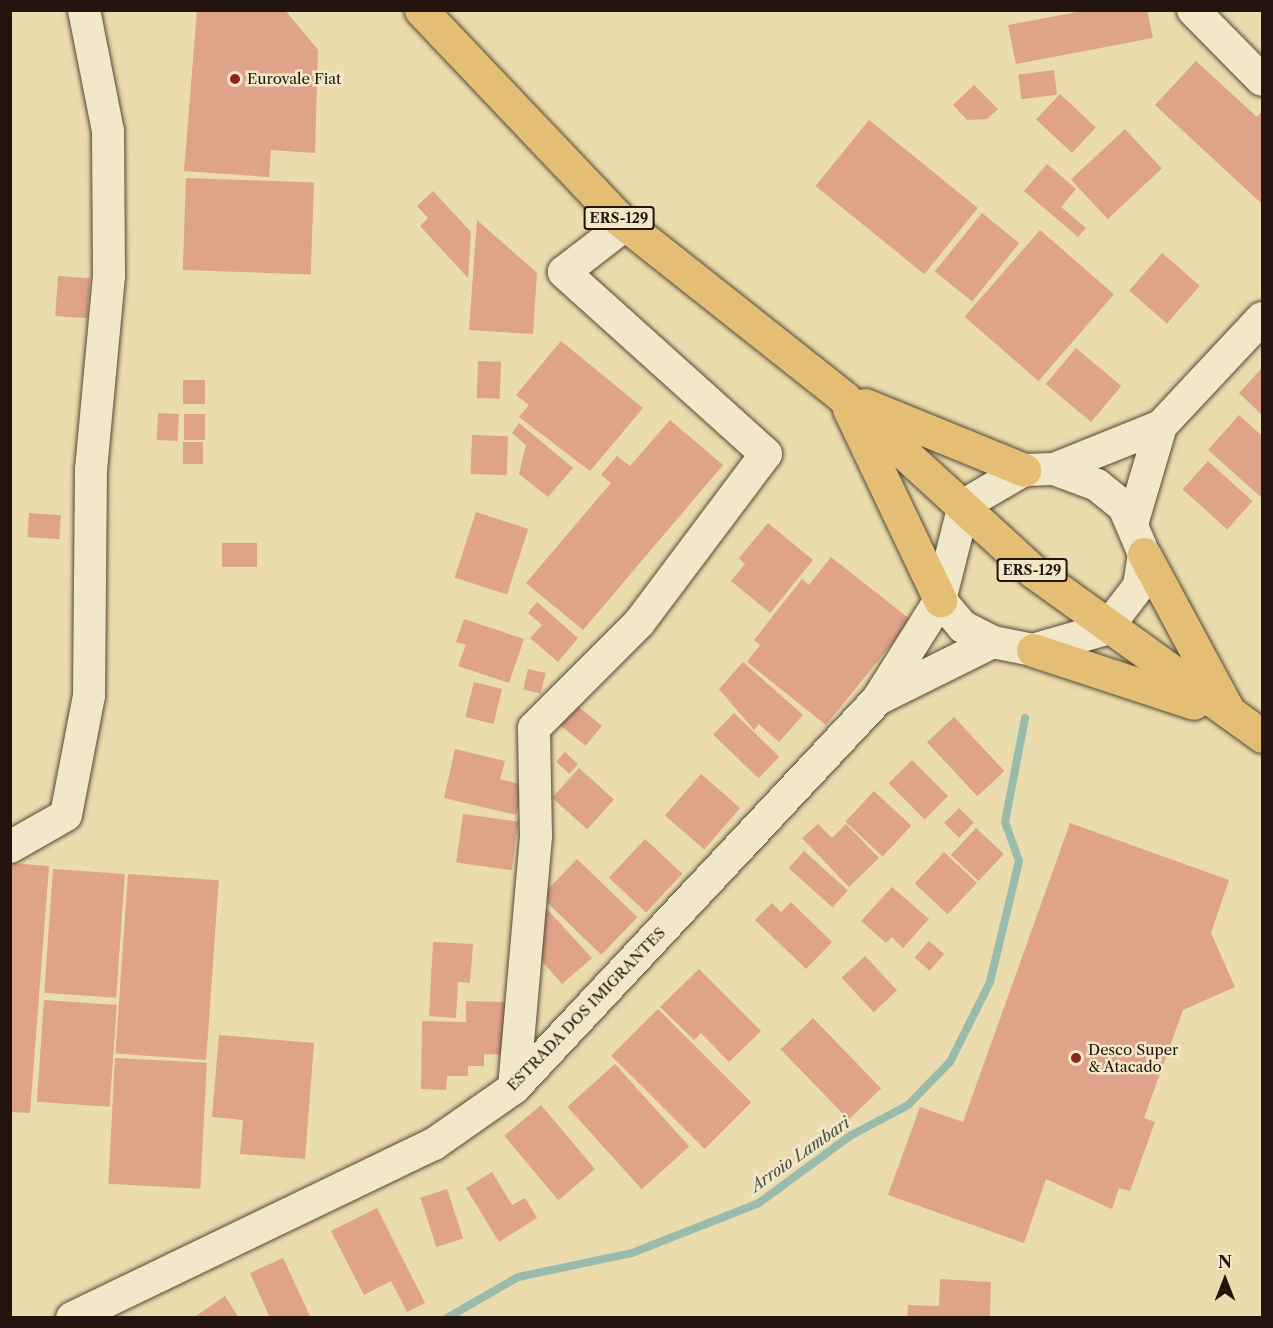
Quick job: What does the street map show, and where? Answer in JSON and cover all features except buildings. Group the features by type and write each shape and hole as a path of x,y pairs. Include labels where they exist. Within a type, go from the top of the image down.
{"main road":[{"name":"ERS-129","path":"421,10 626,224 843,397 964,505 1034,572 1106,629 1263,736"},
{"path":"843,397 1039,470"},
{"path":"843,397 940,600"},
{"path":"1144,554 1230,714"},
{"path":"1033,650 1230,714"}],"street":[{"path":"10,847 66,815 89,696 91,470 109,265 108,132 84,10"},
{"path":"1193,10 1255,69"},
{"path":"514,1088 536,836 534,728 639,623 766,454 564,272 626,224"},
{"path":"1039,470 1097,485 1133,521 1144,554 1139,586 1106,629 1033,650 993,642 963,627 940,600 951,544 964,505 1039,470 1161,426 1263,318"},
{"path":"1133,521 1161,426"},
{"name":"ESTRADA DOS IMIGRANTES","path":"72,1317 434,1144 514,1088 878,699 940,600"},
{"name":"ESTRADA DOS IMIGRANTES","path":"878,699 993,642"}],"waterway":[{"name":"Arroio Lambari","path":"447,1318 518,1277 632,1253 759,1203 850,1136 908,1105 950,1062 990,982 1019,861 1005,822 1025,718"}],"place":[{"name":"Eurovale Fiat","path":"235,79"},
{"name":"Desco Super & Atacado","path":"1076,1058"}]}
